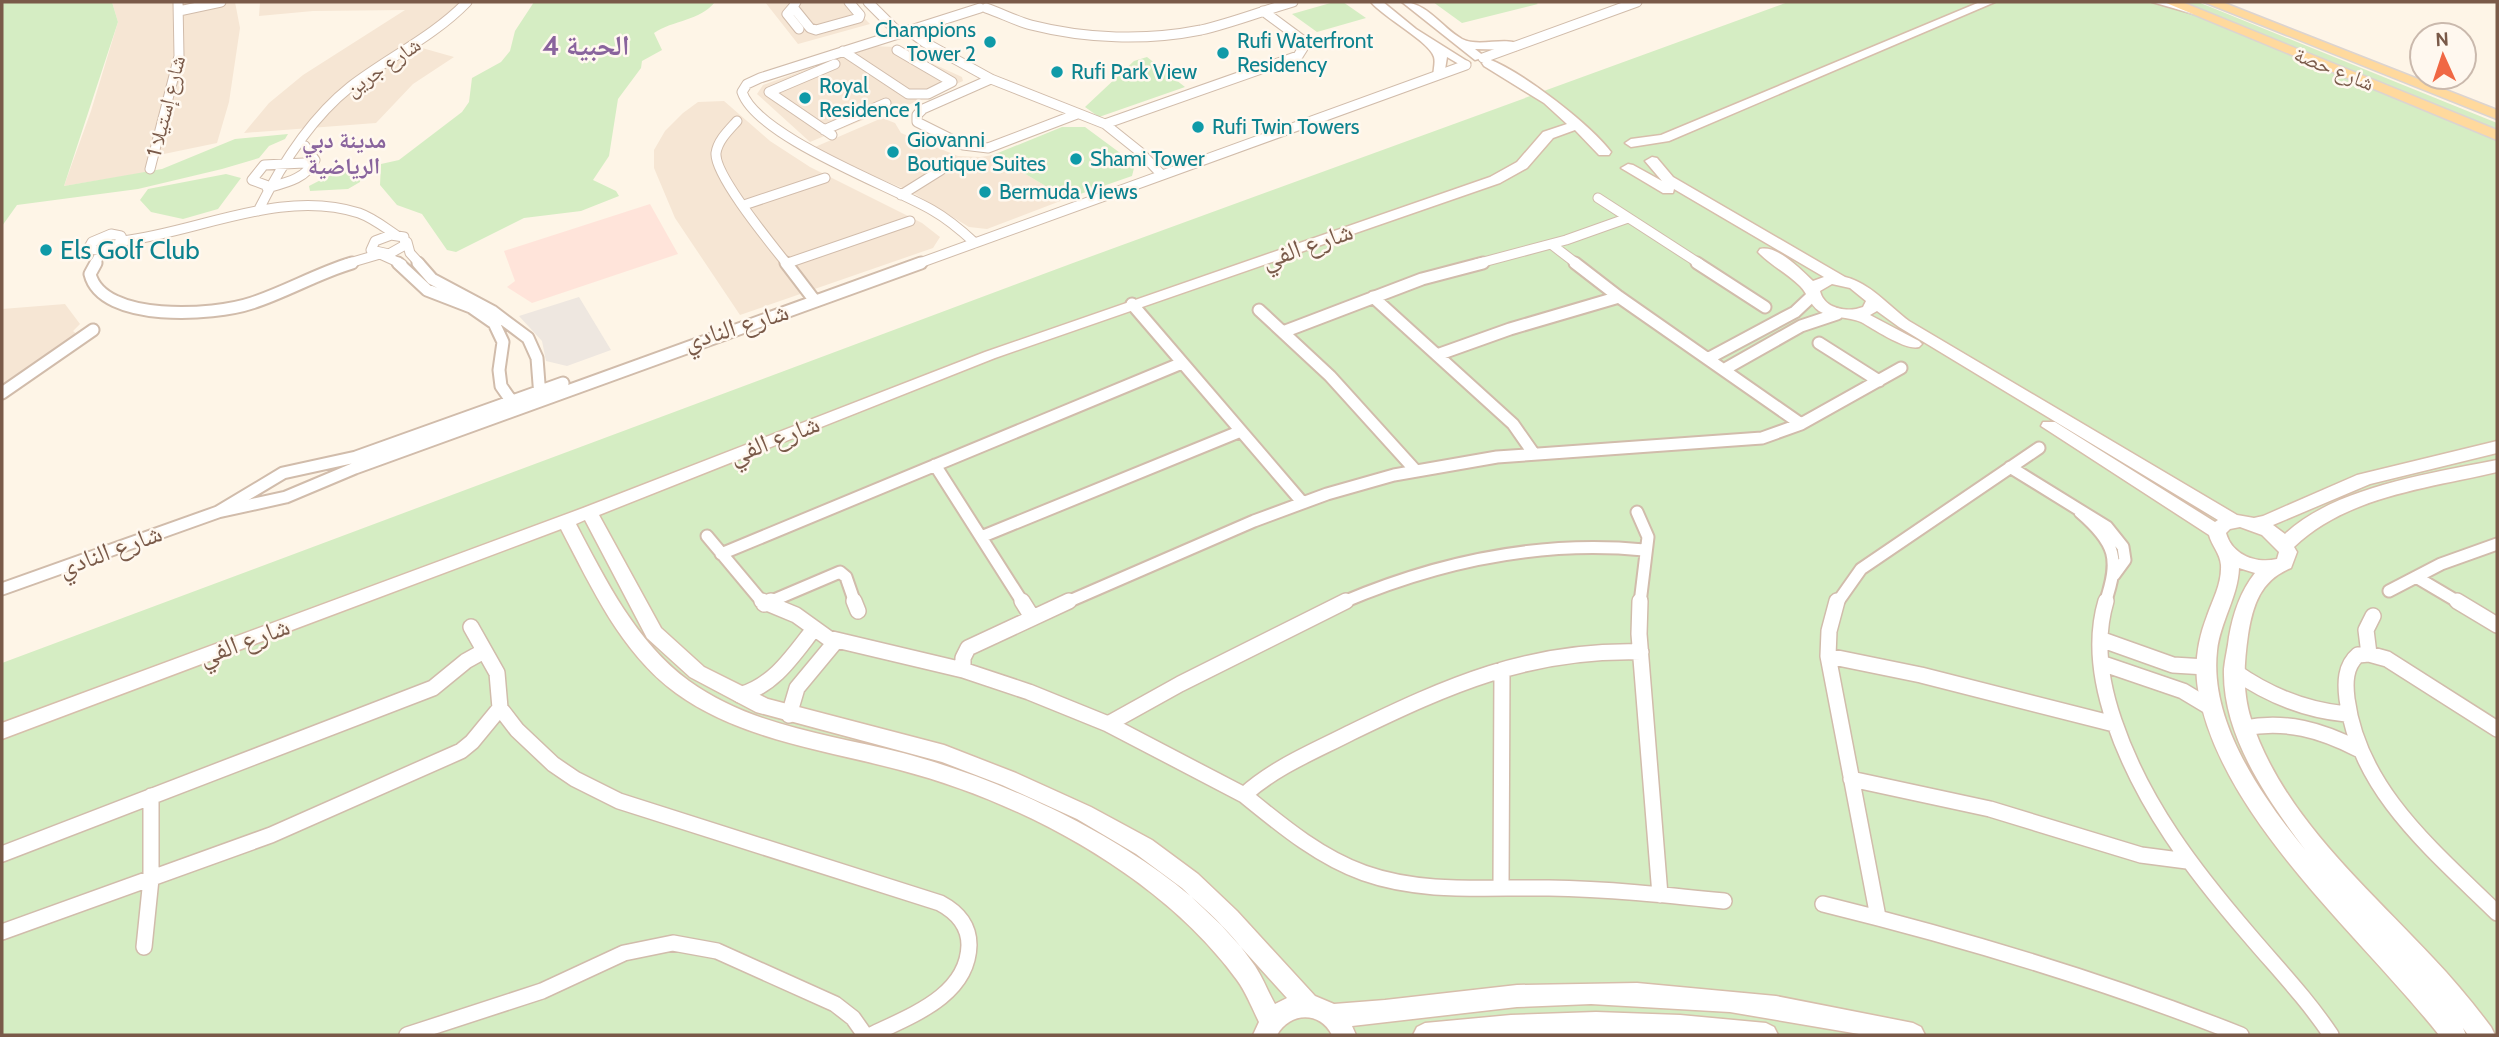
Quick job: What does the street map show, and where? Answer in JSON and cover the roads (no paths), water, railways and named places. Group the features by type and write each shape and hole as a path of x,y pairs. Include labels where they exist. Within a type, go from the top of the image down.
{"main road":[{"name":"شارع حصة","path":"2171,2 2497,137"},
{"name":"شارع حصة","path":"2211,2 2497,115"},
{"path":"2376,86 2497,129"}],"street":[{"path":"179,6 221,2"},
{"name":"شارع جرين","path":"258,211 268,187 284,163 306,143 320,118 349,88 449,21 467,2"},
{"path":"849,2 860,15"},
{"path":"868,2 903,31 991,79 1105,124 1167,173"},
{"path":"887,103 828,132 783,117 742,95 747,84 985,6 1023,22 1054,30 1133,36 1187,32 1293,2"},
{"path":"1376,2 1433,45 1477,62 1542,104 1556,110 1607,146 1664,138 1989,2"},
{"path":"1407,2 1462,43 1477,62"},
{"name":"شارع النادي","path":"2,589 218,512 286,497 355,467 515,405 730,326 815,301 1637,2"},
{"path":"2158,2 2194,11"},
{"path":"799,29 787,14 794,4 810,28 816,30 857,20 860,15 876,10"},
{"name":"شارع إستيلا 1","path":"150,169 179,56 179,6"},
{"path":"1105,124 1298,56 1303,48 1301,39 1262,11"},
{"path":"1462,43 1488,47 1516,46"},
{"path":"1433,45 1441,58 1438,76"},
{"path":"843,51 908,94 928,94 952,82 897,50"},
{"path":"835,64 771,90 770,95 783,117 815,154 940,214 975,243"},
{"path":"991,79 923,109 917,115 917,122 963,145 988,148 1077,114"},
{"path":"1540,142 1545,121 1556,110"},
{"path":"737,121 720,141 716,157 722,173 815,301"},
{"path":"1540,142 1549,135 1576,125"},
{"path":"1628,168 1640,167 1652,158 1664,138"},
{"name":"شارع الفي","path":"2,731 566,521 990,355 1505,176 1522,165 1540,142"},
{"path":"304,163 264,165 252,180 268,187 296,178 311,169 315,160 306,143"},
{"name":"شارع جرين","path":"304,163 306,143"},
{"path":"1631,143 1646,148 1668,180 1841,281 1861,288 1873,301 1915,330 2233,521 2255,524 2273,533 2285,545 2289,558 2285,563 2271,568 2255,584 2238,632 2234,671 2239,709 2254,754 2272,785 2312,840 2357,894 2443,985 2483,1035"},
{"path":"1607,146 1609,161 1628,168 1783,263 1825,309 1837,314 1858,315 1892,330 2217,532"},
{"path":"268,187 292,175 304,163"},
{"path":"901,195 941,170"},
{"path":"744,205 825,178"},
{"path":"1598,198 1765,307"},
{"path":"407,242 397,250 344,265 304,283 231,309 146,311 120,305 93,286 90,274 101,252 90,251 88,245 111,234 121,236 123,241 168,236 258,211 334,208 357,213 404,237 407,242 410,253 432,279 492,310 528,338 537,358 540,396"},
{"path":"1283,332 1452,270 1551,244 1628,218"},
{"path":"374,221 377,230 373,252 403,265 427,290 471,307 494,323 503,342 499,370 501,386 515,405"},
{"path":"788,263 911,221"},
{"path":"344,265 373,243 396,234"},
{"path":"1551,244 1619,297 1801,424"},
{"path":"1709,358 1795,312 1823,282 1841,281"},
{"path":"1373,297 1513,424 1534,454"},
{"path":"1437,355 1619,297"},
{"path":"1858,315 1870,310 1873,301"},
{"path":"1132,304 1302,502"},
{"path":"1259,310 1329,376 1416,471"},
{"path":"1725,369 1801,326 1837,314"},
{"path":"2,393 24,375 72,347 93,330"},
{"path":"1819,343 1879,381"},
{"path":"721,554 1182,363"},
{"path":"963,670 963,658 968,648 1031,617 1302,502 1416,471 1534,454 1740,441 1779,434 1901,368"},
{"name":"شارع النادي","path":"218,512 283,473 356,457 515,405"},
{"path":"981,537 1241,431"},
{"path":"2255,524 2278,518 2324,494 2365,479 2497,447"},
{"path":"1878,917 1828,656 1831,614 1851,579 1872,561 2039,448"},
{"path":"239,500 283,478 343,464 356,457"},
{"path":"935,465 1031,617"},
{"path":"2285,545 2302,527 2358,502 2497,466"},
{"path":"2010,467 2080,512 2107,543 2114,563 2114,575 2104,604 2100,639 2101,663 2114,724 2127,760 2149,805 2187,861 2313,1008 2331,1035"},
{"path":"283,478 280,491 286,497"},
{"path":"589,512 654,633 697,672 738,695 789,715 875,734 954,758 1047,795 1121,833 1167,863 1212,900 1307,1004 1338,1025 1374,1013 1491,998 1545,994 1651,995 1780,1008 1913,1035"},
{"path":"1637,512 1648,537 1644,551 1639,611 1660,895"},
{"path":"566,521 619,620 646,655 683,687 752,723 900,761 950,777 992,792 1070,828 1146,876 1190,911 1247,972 1265,1003 1266,1031"},
{"path":"2233,521 2219,527 2217,532 2221,546 2228,554 2249,565 2271,568"},
{"path":"707,536 764,604 796,615 814,630 836,641 963,670 1029,692 1108,724 1244,795 1329,857 1363,872 1414,885 1660,895 1724,901"},
{"path":"2389,591 2460,556 2497,544"},
{"path":"1108,724 1175,686 1335,606 1401,580 1464,564 1527,553 1613,545 1644,551"},
{"path":"2228,554 2230,578 2208,641 2206,667 2213,710 2237,769 2272,823 2345,911 2414,985 2454,1035"},
{"path":"764,604 840,572 846,577 858,611"},
{"path":"2416,577 2497,625"},
{"path":"2369,654 2366,630 2373,616"},
{"path":"471,627 499,678 500,708 533,748 575,779 599,792 661,815 940,903 957,915 968,932 970,952 956,984 937,1000 871,1035"},
{"path":"738,695 755,691 769,682 814,630"},
{"path":"2100,639 2161,662 2185,667 2206,667"},
{"path":"789,715 797,688 836,641"},
{"path":"2,854 433,688 466,661 484,651"},
{"path":"1244,795 1274,773 1432,693 1569,652 1641,652"},
{"path":"2497,729 2388,659 2369,654 2358,655 2347,667 2346,714 2358,749 2380,786 2407,820 2497,913"},
{"path":"1828,656 2016,697 2114,724"},
{"path":"2161,662 2161,683"},
{"path":"2101,663 2193,696 2213,710"},
{"path":"1501,887 1502,670"},
{"path":"2234,671 2278,698 2318,711 2346,714"},
{"path":"2278,698 2284,716 2282,724"},
{"path":"2,932 271,835 461,751 472,743 485,723 500,708"},
{"path":"2318,711 2316,721 2322,732"},
{"path":"2244,728 2282,724 2322,732 2358,749"},
{"path":"1852,779 1990,809 2141,855 2187,861"},
{"path":"144,947 151,879 151,796"},
{"path":"1823,904 2042,962 2241,1035"},
{"path":"407,1035 542,991 624,953 673,943 717,951 835,1004 853,1018 864,1035"},
{"path":"1266,1031 1287,1008 1307,1004"},
{"path":"1425,1035 1534,1023 1586,1022 1681,1025 1766,1035"}],"place":[{"name":"Champions Tower 2","path":"990,42"},
{"name":"Rufi Waterfront Residency","path":"1223,53"},
{"name":"Rufi Park View","path":"1057,72"},
{"name":"Royal Residence 1","path":"805,98"},
{"name":"Rufi Twin Towers","path":"1198,127"},
{"name":"Giovanni Boutique Suites","path":"893,152"},
{"name":"Shami Tower","path":"1076,159"},
{"name":"Bermuda Views","path":"985,192"},
{"name":"Els Golf Club","path":"46,250"}],"district":[{"name":"الحبية 4","path":"586,45"},
{"name":"مدينة دبي الرياضية","path":"344,153"}]}
